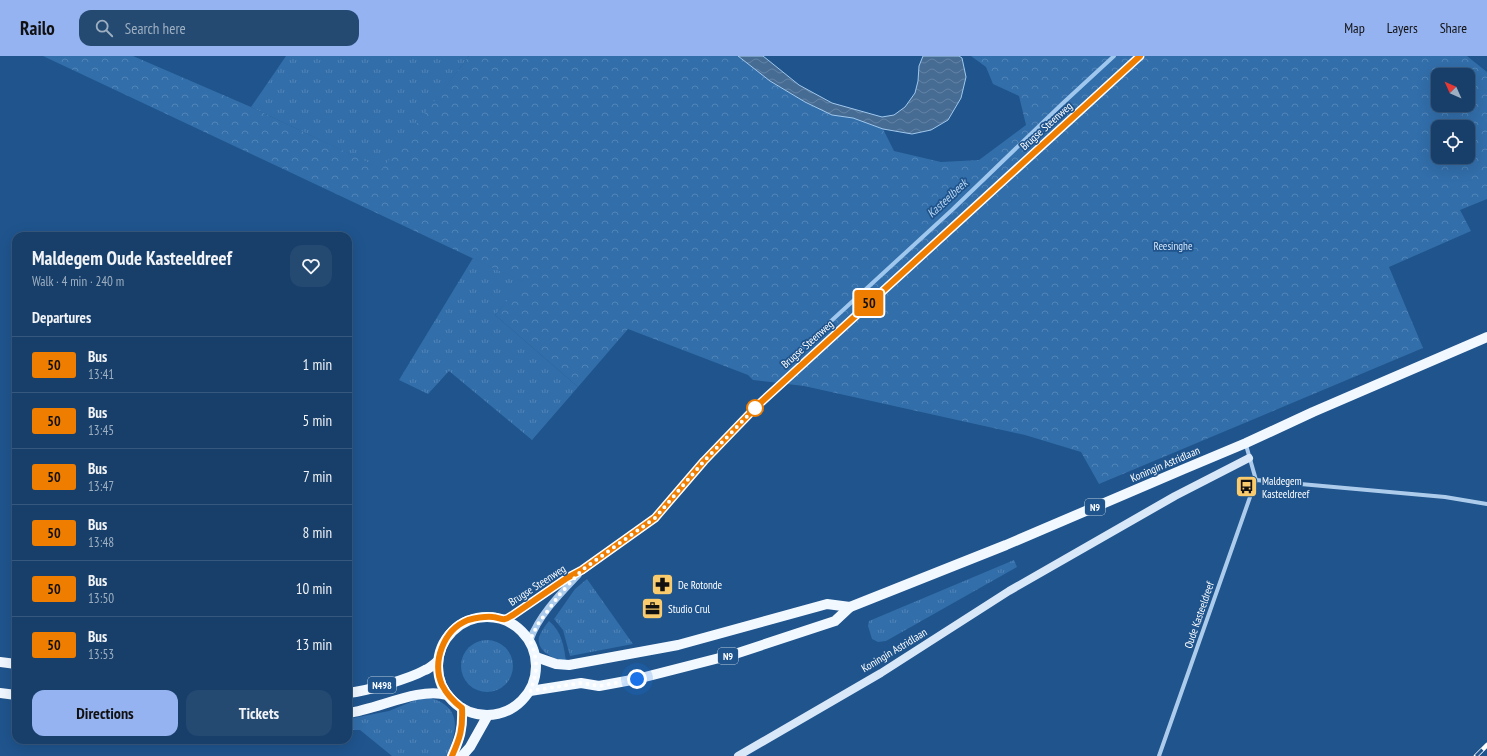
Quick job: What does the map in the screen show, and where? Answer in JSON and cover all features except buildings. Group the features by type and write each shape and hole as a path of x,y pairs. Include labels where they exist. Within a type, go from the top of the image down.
{"main road":[{"name":"Koningin Astridlaan","path":"530,691 581,683 599,686 637,679 727,656 835,621 850,607 1006,545 1246,443 1313,412 1487,337"},
{"name":"Koningin Astridlaan","path":"738,756 893,665 1009,591 1175,496 1249,458"},
{"name":"Koningin Astridlaan","path":"536,657 556,664 569,665 678,645 827,604 850,607"},
{"name":"Brugse Steenweg","path":"479,617 492,617 504,619 514,624 523,631 530,640 536,657 537,669 535,680 530,691 521,702 510,710 500,714 475,714 462,708 447,695 440,679 438,661 441,649 447,637 456,628 467,621 479,617"},
{"name":"N498","path":"352,692 374,688 415,675 426,670 438,661"},
{"path":"0,662 12,664"},
{"name":"N498","path":"352,712 374,708 428,692 438,692 447,695"},
{"path":"0,693 12,694"},
{"path":"452,756 460,738 463,724 462,708"},
{"path":"462,756 470,747 488,715"}],"street":[{"name":"Brugse Steenweg","path":"504,619 513,615 567,578 582,570 655,518 704,461 758,405 1140,56"},
{"path":"1246,443 1256,480 1445,497 1487,504"},
{"name":"Oude Kasteeldreef","path":"1159,756 1256,480"},
{"name":"Brugse Steenweg","path":"530,640 538,624 560,594 582,570"}],"green space":[{"name":"Reesinghe","path":"43,56 133,56 251,107 382,169 469,56 738,56 770,81 805,102 832,115 853,118 883,129 894,151 941,162 979,160 1026,125 1019,96 993,84 986,67 971,56 1467,56 1487,72 1487,199 1460,210 1471,231 1389,267 1423,348 1099,484 1081,452 1025,435 804,386 753,380 748,375 628,329 578,387 495,315 523,282"},
{"path":"286,56 469,56 383,170 251,107"},
{"path":"473,258 524,282 495,315 578,387 532,440 449,371 428,394 399,380"},
{"path":"1014,560 1017,567 886,641 878,642 872,639 868,626 869,621"},
{"path":"587,579 633,644 570,656 563,630 554,619 575,589"},
{"path":"549,621 560,635 566,662 552,657 540,647 539,637"},
{"path":"482,640 492,640 506,647 513,661 513,671 506,685 492,692 482,692 472,688 465,681 461,671 461,661 465,651 472,644"},
{"path":"431,698 441,702 453,714 455,729 447,756 392,756 360,730 352,730 352,718 389,711 418,699"}],"water":[{"path":"738,56 763,56 799,85 832,103 882,117 894,115 905,107 915,93 918,81 919,66 923,56 959,56 962,58 966,77 961,98 948,120 931,130 912,134 883,129 853,118 832,115 805,102 770,81"}],"waterway":[{"name":"Kasteelbeek","path":"793,356 952,210 1114,56"}],"railway":[{"path":"1476,756 1487,745"}],"bus line":[{"name":"50","path":"452,756 460,738 463,724 462,708 447,695 439,673 438,661 441,649 447,637 456,628 467,621 479,617 504,619 513,615 567,578 582,570 655,518 717,446 758,405 1140,56"}],"place":[{"name":"Maldegem Kasteeldreef","path":"1246,487"},
{"name":"De Rotonde","path":"662,585"},
{"name":"Studio Crul","path":"652,609"}],"route":[{"path":"637,679 599,686 581,683 530,691 535,680 537,669 534,648 530,640 534,630 560,594 582,570 655,518 717,446 758,405 755,408"}]}
